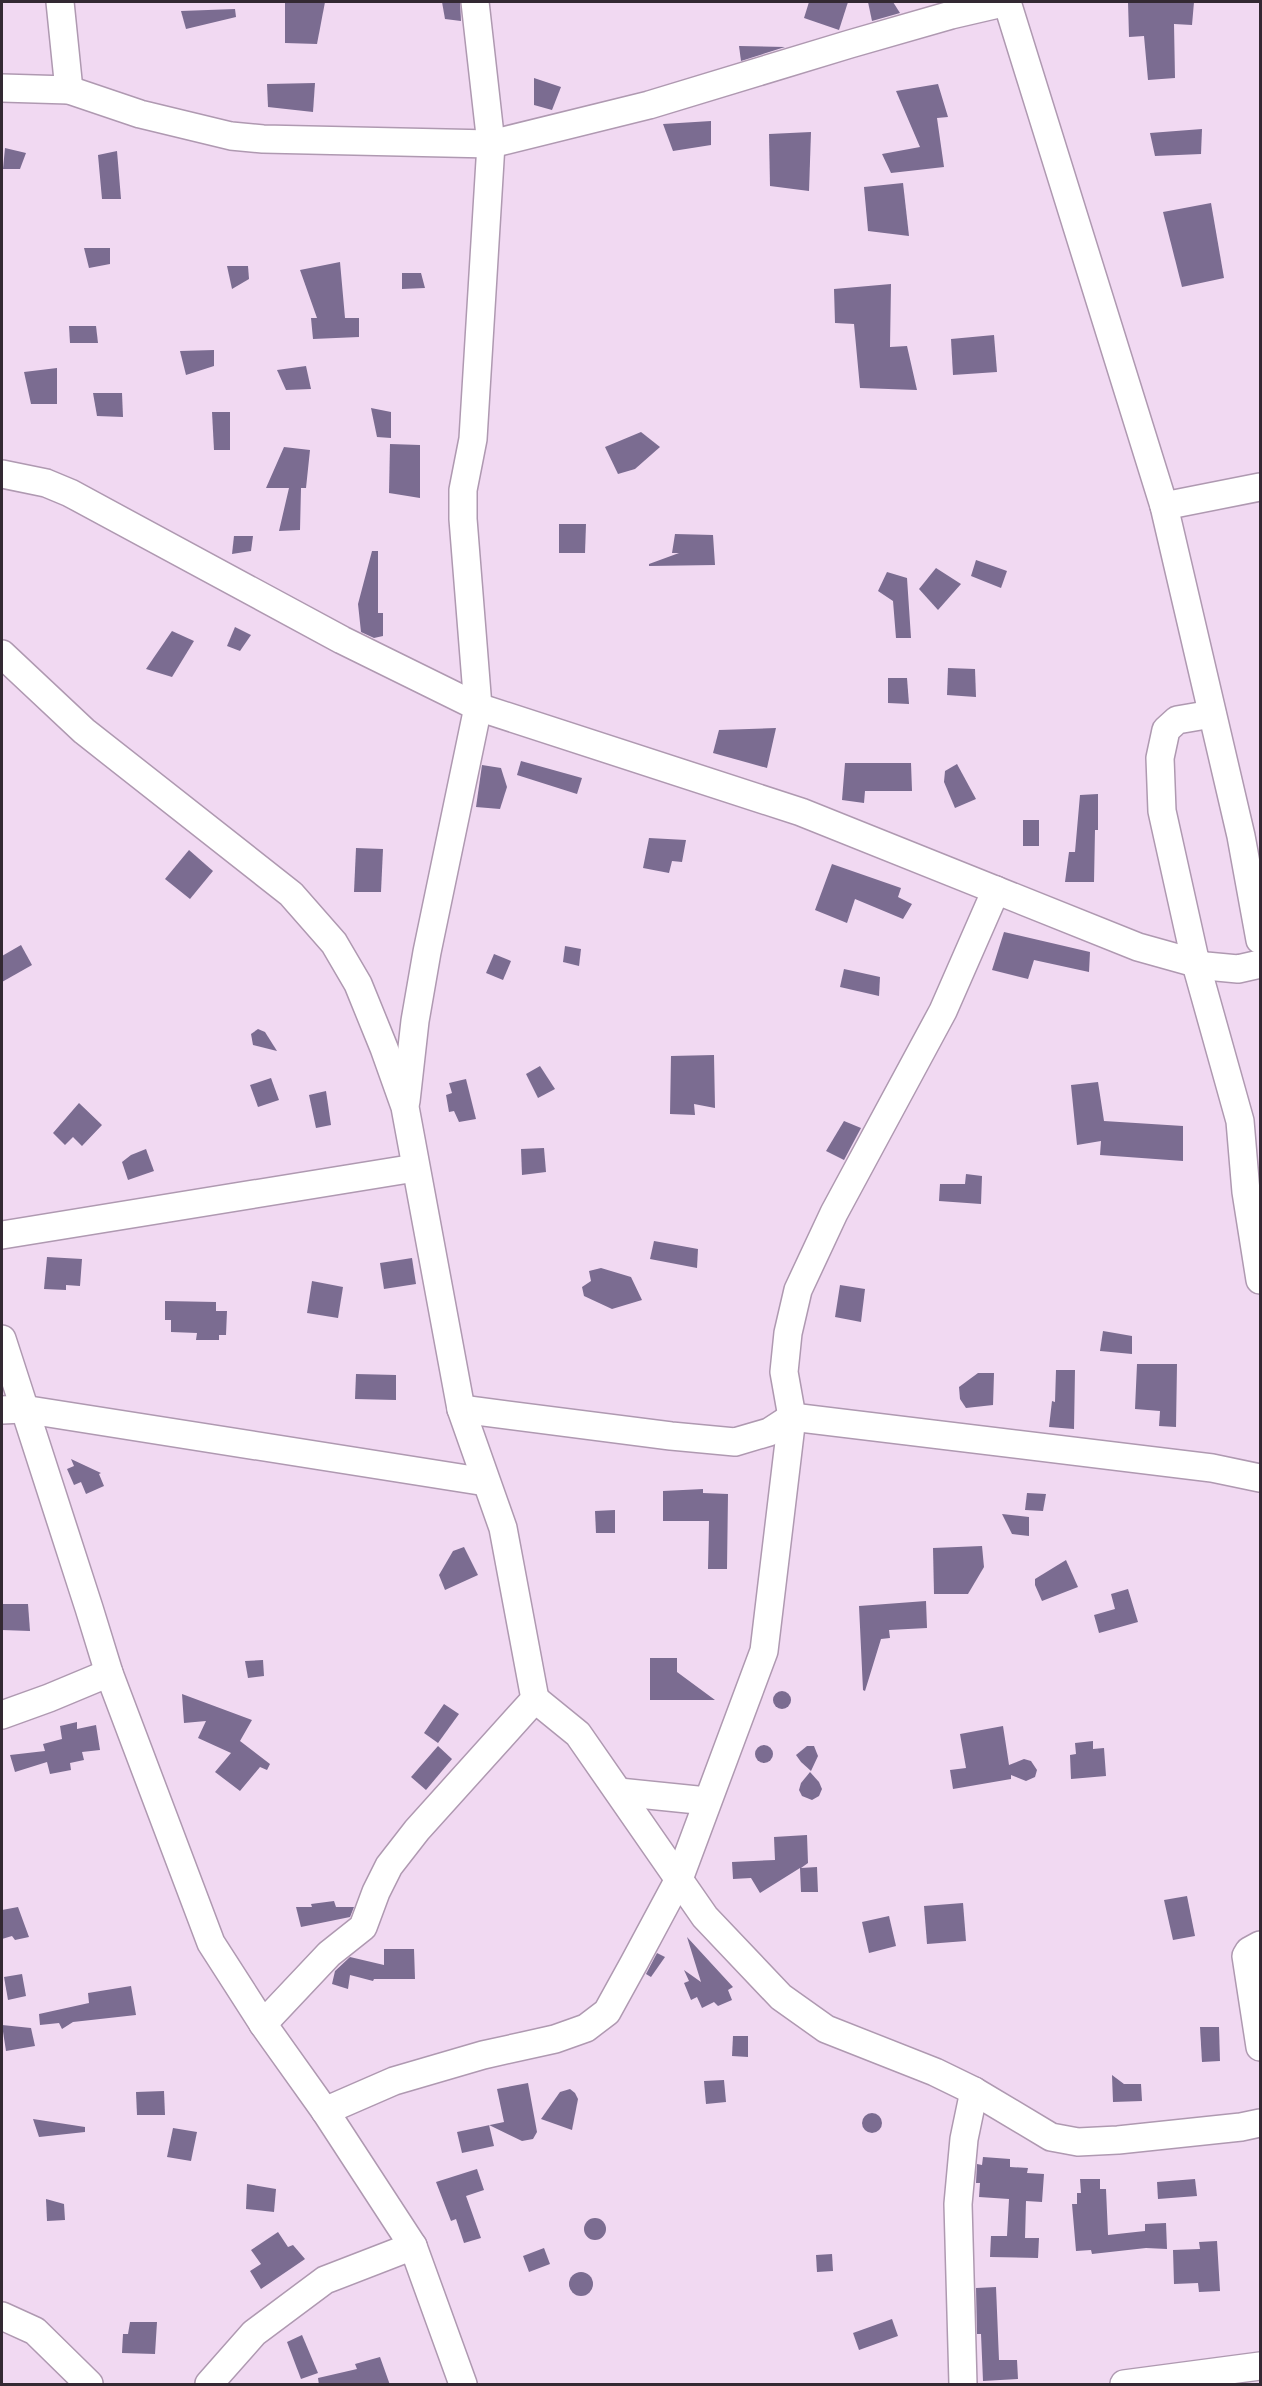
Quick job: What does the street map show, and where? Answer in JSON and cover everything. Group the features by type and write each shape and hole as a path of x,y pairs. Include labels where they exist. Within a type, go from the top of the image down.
{"street":[{"path":"60,2 69,90"},
{"path":"405,1107 415,1021 427,952 478,707 463,500 473,440 490,144 475,2"},
{"path":"2,88 69,90 140,114 231,136 263,139 490,144 649,105 951,15 1007,2 1164,506 1241,836 1260,940"},
{"path":"2,474 46,483 70,493 342,640 478,707 801,812 1138,947 1196,964 1238,969 1260,964"},
{"path":"1164,506 1260,487"},
{"path":"2,654 84,731 291,894 334,943 358,984 405,1107 461,1409 503,1528 535,1699 578,1734 705,1917 781,1997 826,2029 935,2072 974,2091 1051,2137 1078,2142 1118,2140 1241,2127 1260,2122"},
{"path":"1212,714 1177,720 1166,730 1160,758 1162,811 1196,964 1240,1121 1246,1192 1260,1280"},
{"path":"324,2111 394,2080 453,2063 555,2039 586,2028 607,2012 679,1879 764,1651 792,1417 784,1372 788,1333 798,1290 834,1213 943,1011 996,890"},
{"path":"2,1235 415,1168"},
{"path":"2,1339 12,1410 89,1608 109,1673 211,1943 413,2246 463,2385"},
{"path":"461,1409 735,1442 769,1432 792,1417 1201,1467 1260,1478"},
{"path":"12,1410 486,1482"},
{"path":"2,1715 109,1673"},
{"path":"263,2024 329,1954 363,1927 376,1892 396,1857 417,1830 535,1699"},
{"path":"619,1792 707,1801"},
{"path":"1260,1945 1249,1950 1246,1956 1260,2047"},
{"path":"963,2385 958,2204 964,2139 974,2091"},
{"path":"209,2385 254,2333 325,2280 413,2246"},
{"path":"2,2316 35,2331 89,2385"},
{"path":"1124,2385 1245,2374"}],"building":[{"path":"285,2 325,2 317,44 285,43"},
{"path":"442,2 460,2 461,21 445,19"},
{"path":"809,2 848,2 839,30 804,18"},
{"path":"868,2 893,2 900,13 872,21"},
{"path":"1128,2 1194,2 1192,25 1174,24 1175,78 1148,80 1144,36 1129,37"},
{"path":"235,9 236,17 186,29 181,11"},
{"path":"739,46 785,47 741,61"},
{"path":"534,78 561,87 552,110 534,105"},
{"path":"315,83 313,112 268,107 267,84"},
{"path":"938,84 948,117 937,118 944,167 891,173 882,154 920,147 896,91"},
{"path":"711,121 711,145 673,151 663,124"},
{"path":"1202,129 1201,154 1155,156 1150,133"},
{"path":"811,132 809,191 770,186 769,134"},
{"path":"5,148 26,153 20,169 3,169"},
{"path":"117,151 121,199 102,199 98,155"},
{"path":"903,183 909,236 868,231 864,187"},
{"path":"1211,203 1224,278 1182,287 1163,212"},
{"path":"84,248 110,248 110,264 89,268"},
{"path":"340,262 345,318 359,318 359,337 313,339 311,318 317,318 300,270"},
{"path":"227,266 248,266 249,279 232,289"},
{"path":"402,273 421,273 425,288 402,289"},
{"path":"891,284 890,347 907,346 917,390 860,388 854,324 835,323 834,289"},
{"path":"69,326 96,326 98,343 70,343"},
{"path":"994,335 997,372 953,375 951,339"},
{"path":"214,350 214,366 186,375 180,351"},
{"path":"306,366 311,389 286,390 277,370"},
{"path":"57,368 57,404 31,404 24,372"},
{"path":"93,393 122,393 123,417 97,416"},
{"path":"371,408 391,412 391,438 377,437"},
{"path":"212,412 230,412 230,450 214,450"},
{"path":"641,432 660,447 635,469 618,474 605,447"},
{"path":"390,444 420,445 420,498 389,493"},
{"path":"284,447 310,450 306,488 301,488 300,530 279,531 289,488 266,488"},
{"path":"559,524 586,524 585,553 559,553"},
{"path":"675,534 713,535 715,565 649,566 649,564 679,553 672,553"},
{"path":"234,536 253,536 251,551 232,554"},
{"path":"372,551 378,551 378,613 383,613 383,636 374,638 361,632 358,604"},
{"path":"976,560 1007,571 1001,588 971,576"},
{"path":"936,568 961,584 938,610 919,589"},
{"path":"887,572 907,578 911,638 896,638 893,601 878,591"},
{"path":"235,627 251,635 240,651 227,646"},
{"path":"172,631 194,641 172,677 146,669"},
{"path":"948,668 975,669 976,697 947,695"},
{"path":"888,678 907,678 909,704 888,703"},
{"path":"776,728 767,768 713,753 719,730"},
{"path":"521,761 582,778 577,794 517,775"},
{"path":"845,763 911,763 912,791 865,791 864,803 842,800"},
{"path":"957,764 976,799 955,808 944,782 945,771"},
{"path":"482,765 501,768 507,787 500,809 476,807"},
{"path":"1098,794 1094,882 1065,882 1069,852 1075,852 1080,795"},
{"path":"1023,820 1039,820 1039,846 1023,846"},
{"path":"649,838 686,840 682,862 672,861 669,873 643,868"},
{"path":"356,848 383,849 381,892 354,892"},
{"path":"189,850 213,871 190,899 165,879"},
{"path":"832,864 901,888 898,897 912,904 903,919 855,899 847,923 815,910"},
{"path":"1004,932 1090,952 1089,972 1034,960 1028,979 992,970"},
{"path":"21,945 32,965 2,982 2,956"},
{"path":"565,946 581,949 579,966 563,962"},
{"path":"494,954 511,961 503,980 486,973"},
{"path":"844,969 880,977 879,996 840,987"},
{"path":"258,1029 265,1032 277,1051 253,1045 251,1034"},
{"path":"714,1055 715,1108 694,1104 695,1115 670,1114 671,1056"},
{"path":"540,1066 555,1089 538,1098 526,1074"},
{"path":"271,1078 279,1100 258,1107 250,1085"},
{"path":"466,1079 476,1119 459,1122 454,1111 449,1112 446,1095 452,1093 449,1083"},
{"path":"1098,1082 1104,1121 1183,1126 1183,1161 1100,1155 1101,1141 1077,1145 1071,1085"},
{"path":"326,1091 331,1125 316,1128 309,1095"},
{"path":"79,1103 102,1125 82,1146 73,1137 65,1145 53,1133"},
{"path":"844,1121 861,1128 844,1160 826,1151"},
{"path":"544,1148 546,1172 522,1175 521,1149"},
{"path":"146,1149 154,1171 128,1180 122,1162 131,1155"},
{"path":"966,1174 982,1176 981,1204 939,1201 940,1184 965,1184"},
{"path":"654,1241 698,1249 697,1268 650,1259"},
{"path":"47,1257 82,1259 80,1286 66,1285 66,1290 44,1289"},
{"path":"412,1258 416,1284 384,1289 380,1263"},
{"path":"601,1268 631,1277 642,1300 612,1309 584,1296 582,1287 591,1281 589,1271"},
{"path":"312,1281 343,1287 338,1318 307,1313"},
{"path":"840,1285 865,1289 861,1322 835,1317"},
{"path":"165,1301 216,1302 216,1311 227,1311 226,1335 219,1335 219,1340 196,1340 197,1333 171,1332 171,1320 165,1320"},
{"path":"1103,1331 1132,1336 1132,1354 1100,1351"},
{"path":"1137,1364 1177,1364 1176,1427 1159,1426 1160,1411 1135,1409"},
{"path":"1056,1370 1075,1370 1074,1429 1049,1427 1052,1401 1055,1402"},
{"path":"978,1373 994,1373 993,1405 966,1408 960,1399 959,1387"},
{"path":"356,1374 396,1375 396,1400 355,1399"},
{"path":"71,1459 101,1473 99,1474 104,1486 86,1494 81,1482 74,1485 67,1469 74,1466"},
{"path":"703,1489 703,1493 728,1494 727,1569 708,1569 709,1521 663,1521 663,1491"},
{"path":"1027,1493 1046,1494 1043,1511 1025,1510"},
{"path":"615,1510 615,1533 596,1533 595,1511"},
{"path":"1002,1514 1029,1517 1029,1536 1012,1534"},
{"path":"982,1546 984,1567 968,1594 934,1594 933,1548"},
{"path":"464,1547 478,1575 445,1590 439,1575 453,1551"},
{"path":"1066,1560 1078,1587 1042,1601 1035,1585 1035,1579"},
{"path":"1128,1589 1138,1622 1099,1633 1094,1615 1115,1609 1111,1594"},
{"path":"926,1601 927,1628 889,1630 890,1638 881,1639 865,1691 863,1690 859,1606"},
{"path":"2,1604 28,1604 30,1631 2,1630"},
{"path":"650,1658 677,1658 677,1672 715,1700 650,1700"},
{"path":"263,1660 264,1676 248,1678 245,1661"},
{"path":"782,1691 788,1694 791,1700 788,1706 782,1709 776,1706 773,1700 776,1694"},
{"path":"182,1694 252,1720 240,1741 270,1764 267,1770 260,1767 240,1791 215,1772 231,1753 198,1738 206,1721 184,1723"},
{"path":"444,1704 459,1714 438,1743 424,1733"},
{"path":"77,1722 77,1729 96,1725 100,1750 82,1752 84,1760 70,1763 71,1770 50,1774 47,1762 15,1772 10,1755 45,1751 43,1744 62,1739 60,1726"},
{"path":"1003,1726 1009,1765 1024,1759 1031,1761 1037,1770 1035,1777 1026,1781 1011,1775 1011,1779 953,1789 950,1770 966,1768 960,1734"},
{"path":"1093,1741 1093,1749 1104,1748 1106,1776 1071,1779 1070,1755 1076,1754 1075,1743"},
{"path":"764,1745 770,1748 773,1754 770,1760 764,1763 758,1760 755,1754 758,1748"},
{"path":"438,1746 452,1759 426,1790 411,1777"},
{"path":"807,1746 814,1746 818,1756 811,1771 796,1755"},
{"path":"810,1772 822,1789 819,1796 812,1800 802,1796 799,1790 801,1783"},
{"path":"807,1835 808,1863 801,1868 817,1867 818,1892 801,1892 800,1868 760,1893 751,1878 733,1879 732,1862 775,1860 774,1837"},
{"path":"1187,1896 1195,1936 1173,1940 1164,1900"},
{"path":"334,1901 336,1907 354,1907 350,1917 301,1927 296,1907 312,1907 311,1904"},
{"path":"963,1903 966,1941 927,1944 924,1906"},
{"path":"18,1907 29,1937 15,1940 12,1936 2,1939 2,1910"},
{"path":"889,1916 896,1946 869,1953 862,1922"},
{"path":"687,1937 733,1987 728,1990 732,2000 718,2006 714,2002 702,2008 697,1997 691,2000 684,1983 689,1981 684,1970 701,1982"},
{"path":"384,1949 414,1949 415,1979 374,1979 373,1981 350,1975 348,1989 332,1984 335,1971 350,1957 384,1965"},
{"path":"657,1953 665,1957 651,1977 646,1974"},
{"path":"22,1974 26,1996 8,2000 4,1977"},
{"path":"131,1986 136,2015 73,2022 62,2029 59,2023 40,2025 39,2014 89,2003 88,1993"},
{"path":"2,2025 31,2028 35,2046 6,2051"},
{"path":"1200,2027 1219,2027 1220,2061 1202,2062"},
{"path":"733,2036 748,2036 748,2057 732,2056"},
{"path":"1112,2075 1124,2084 1141,2084 1142,2101 1113,2102"},
{"path":"724,2080 726,2102 706,2104 704,2081"},
{"path":"528,2083 537,2132 533,2139 522,2141 489,2125 504,2122 497,2089"},
{"path":"570,2089 578,2099 572,2130 541,2119 560,2092"},
{"path":"164,2091 165,2115 137,2115 136,2092"},
{"path":"872,2113 879,2116 882,2123 879,2130 872,2133 865,2130 862,2123 865,2116"},
{"path":"33,2119 85,2127 85,2132 39,2137"},
{"path":"489,2125 494,2146 462,2153 457,2132"},
{"path":"173,2128 197,2132 191,2161 167,2157"},
{"path":"983,2157 1010,2159 1010,2167 1028,2168 1027,2173 1044,2174 1042,2202 1026,2201 1025,2238 1039,2238 1038,2258 990,2257 991,2236 1007,2236 1009,2199 979,2197 980,2183 976,2183 977,2164 982,2165"},
{"path":"477,2169 484,2190 466,2196 481,2238 464,2243 456,2219 451,2221 436,2182"},
{"path":"1080,2179 1100,2179 1100,2189 1106,2189 1108,2235 1145,2231 1145,2224 1166,2223 1167,2249 1146,2248 1092,2254 1091,2250 1076,2251 1072,2204 1077,2204 1077,2193 1081,2193"},
{"path":"1195,2179 1197,2196 1158,2199 1157,2182"},
{"path":"247,2184 276,2189 274,2212 246,2209"},
{"path":"46,2199 64,2204 65,2220 47,2221"},
{"path":"595,2218 603,2221 606,2229 603,2237 595,2240 587,2237 584,2229 587,2221"},
{"path":"278,2232 288,2247 293,2245 305,2259 261,2289 250,2271 261,2264 251,2250"},
{"path":"1217,2241 1220,2291 1199,2292 1198,2283 1174,2284 1173,2250 1200,2249 1199,2242"},
{"path":"544,2248 550,2264 529,2272 523,2256"},
{"path":"832,2254 833,2271 817,2272 816,2255"},
{"path":"581,2272 590,2275 593,2284 590,2293 581,2296 572,2293 569,2284 572,2275"},
{"path":"996,2287 999,2360 1017,2360 1018,2379 983,2381 981,2334 977,2334 976,2288"},
{"path":"892,2319 898,2336 859,2350 853,2333"},
{"path":"130,2322 157,2322 155,2354 122,2353 123,2334 128,2334"},
{"path":"302,2335 318,2373 301,2379 287,2342"},
{"path":"380,2357 390,2385 319,2385 318,2378 357,2369 355,2364"}]}
